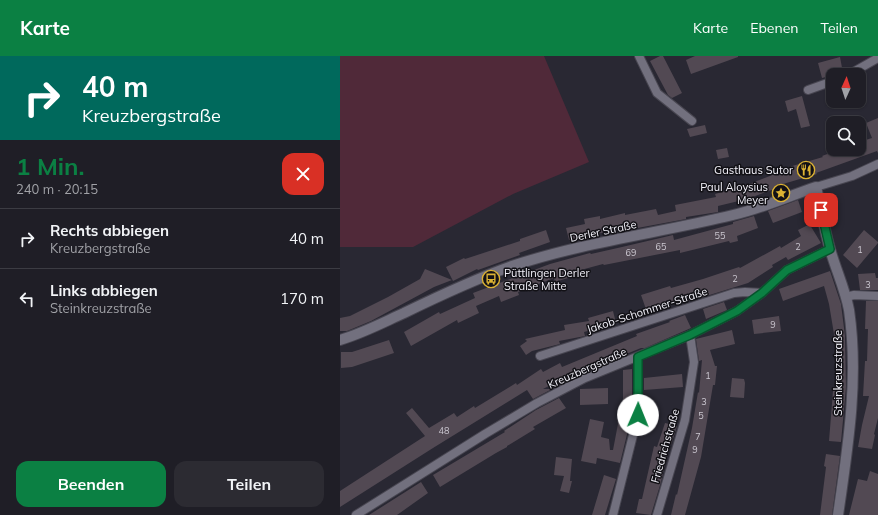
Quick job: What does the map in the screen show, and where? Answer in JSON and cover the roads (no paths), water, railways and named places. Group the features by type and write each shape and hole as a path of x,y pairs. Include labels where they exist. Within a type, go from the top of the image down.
{"street":[{"path":"639,56 657,93 692,121"},
{"path":"860,68 878,58"},
{"path":"808,90 826,84"},
{"name":"Derler Straße","path":"340,340 362,333 464,285 511,266 554,253 602,242 670,230 735,215 852,176 878,164"},
{"name":"Steinkreuzstraße","path":"816,187 830,249 846,296 853,342 848,452 838,515"},
{"name":"Kreuzbergstraße","path":"356,515 537,403 585,378 690,335 737,311 762,293 787,270 830,249"},
{"name":"Jakob-Schommer-Straße","path":"540,356 734,293 762,293"},
{"path":"846,296 878,296"},
{"name":"Friedrichstraße","path":"657,515 685,420 694,362 690,335"},
{"path":"613,515 638,415 638,357"}],"place":[{"name":"Gasthaus Sutor","path":"806,170"},
{"name":"Paul Aloysius Meyer","path":"781,193"},
{"name":"Püttlingen Derler Straße Mitte","path":"491,279"}]}
